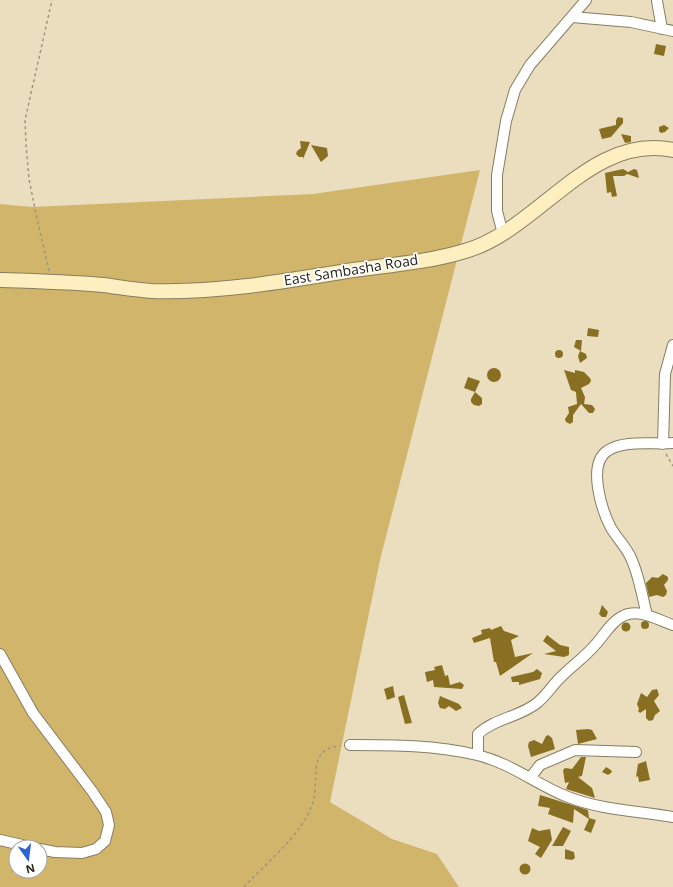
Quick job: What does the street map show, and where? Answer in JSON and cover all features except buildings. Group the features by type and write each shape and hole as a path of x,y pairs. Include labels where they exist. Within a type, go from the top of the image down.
{"street":[{"path":"502,234 497,211 497,175 510,105 516,90 530,65 586,0"},
{"path":"657,1 662,29"},
{"path":"572,17 632,22 673,31"},
{"name":"East Sambasha Road","path":"0,280 52,282 151,290 225,289 408,262 464,251 488,243 562,188 617,154 635,149 663,148 673,150"},
{"path":"647,615 630,555 612,530 604,514 599,493 598,467 601,457 608,450 619,446 668,444 665,374 673,345"},
{"path":"478,755 476,740 478,734 483,729 536,704 561,676 594,646 615,621 624,615 632,613 647,615 673,625"},
{"path":"0,654 33,713 92,791 106,812 109,824 105,841 96,849 82,853 48,851"},
{"path":"350,745 396,745 478,755 508,765 547,789 584,803 605,808 673,817"},
{"path":"530,778 540,765 575,750 636,752"}],"path":[{"path":"52,0 25,120 29,178 52,282"},
{"path":"668,444 668,458 673,466"},
{"path":"244,887 298,828 307,815 313,802 316,788 316,764 320,754 326,749 350,745"}],"shaded area":[{"path":"480,170 380,560 330,802 392,839 437,854 459,887 0,887 0,204 32,207 313,194"}]}
